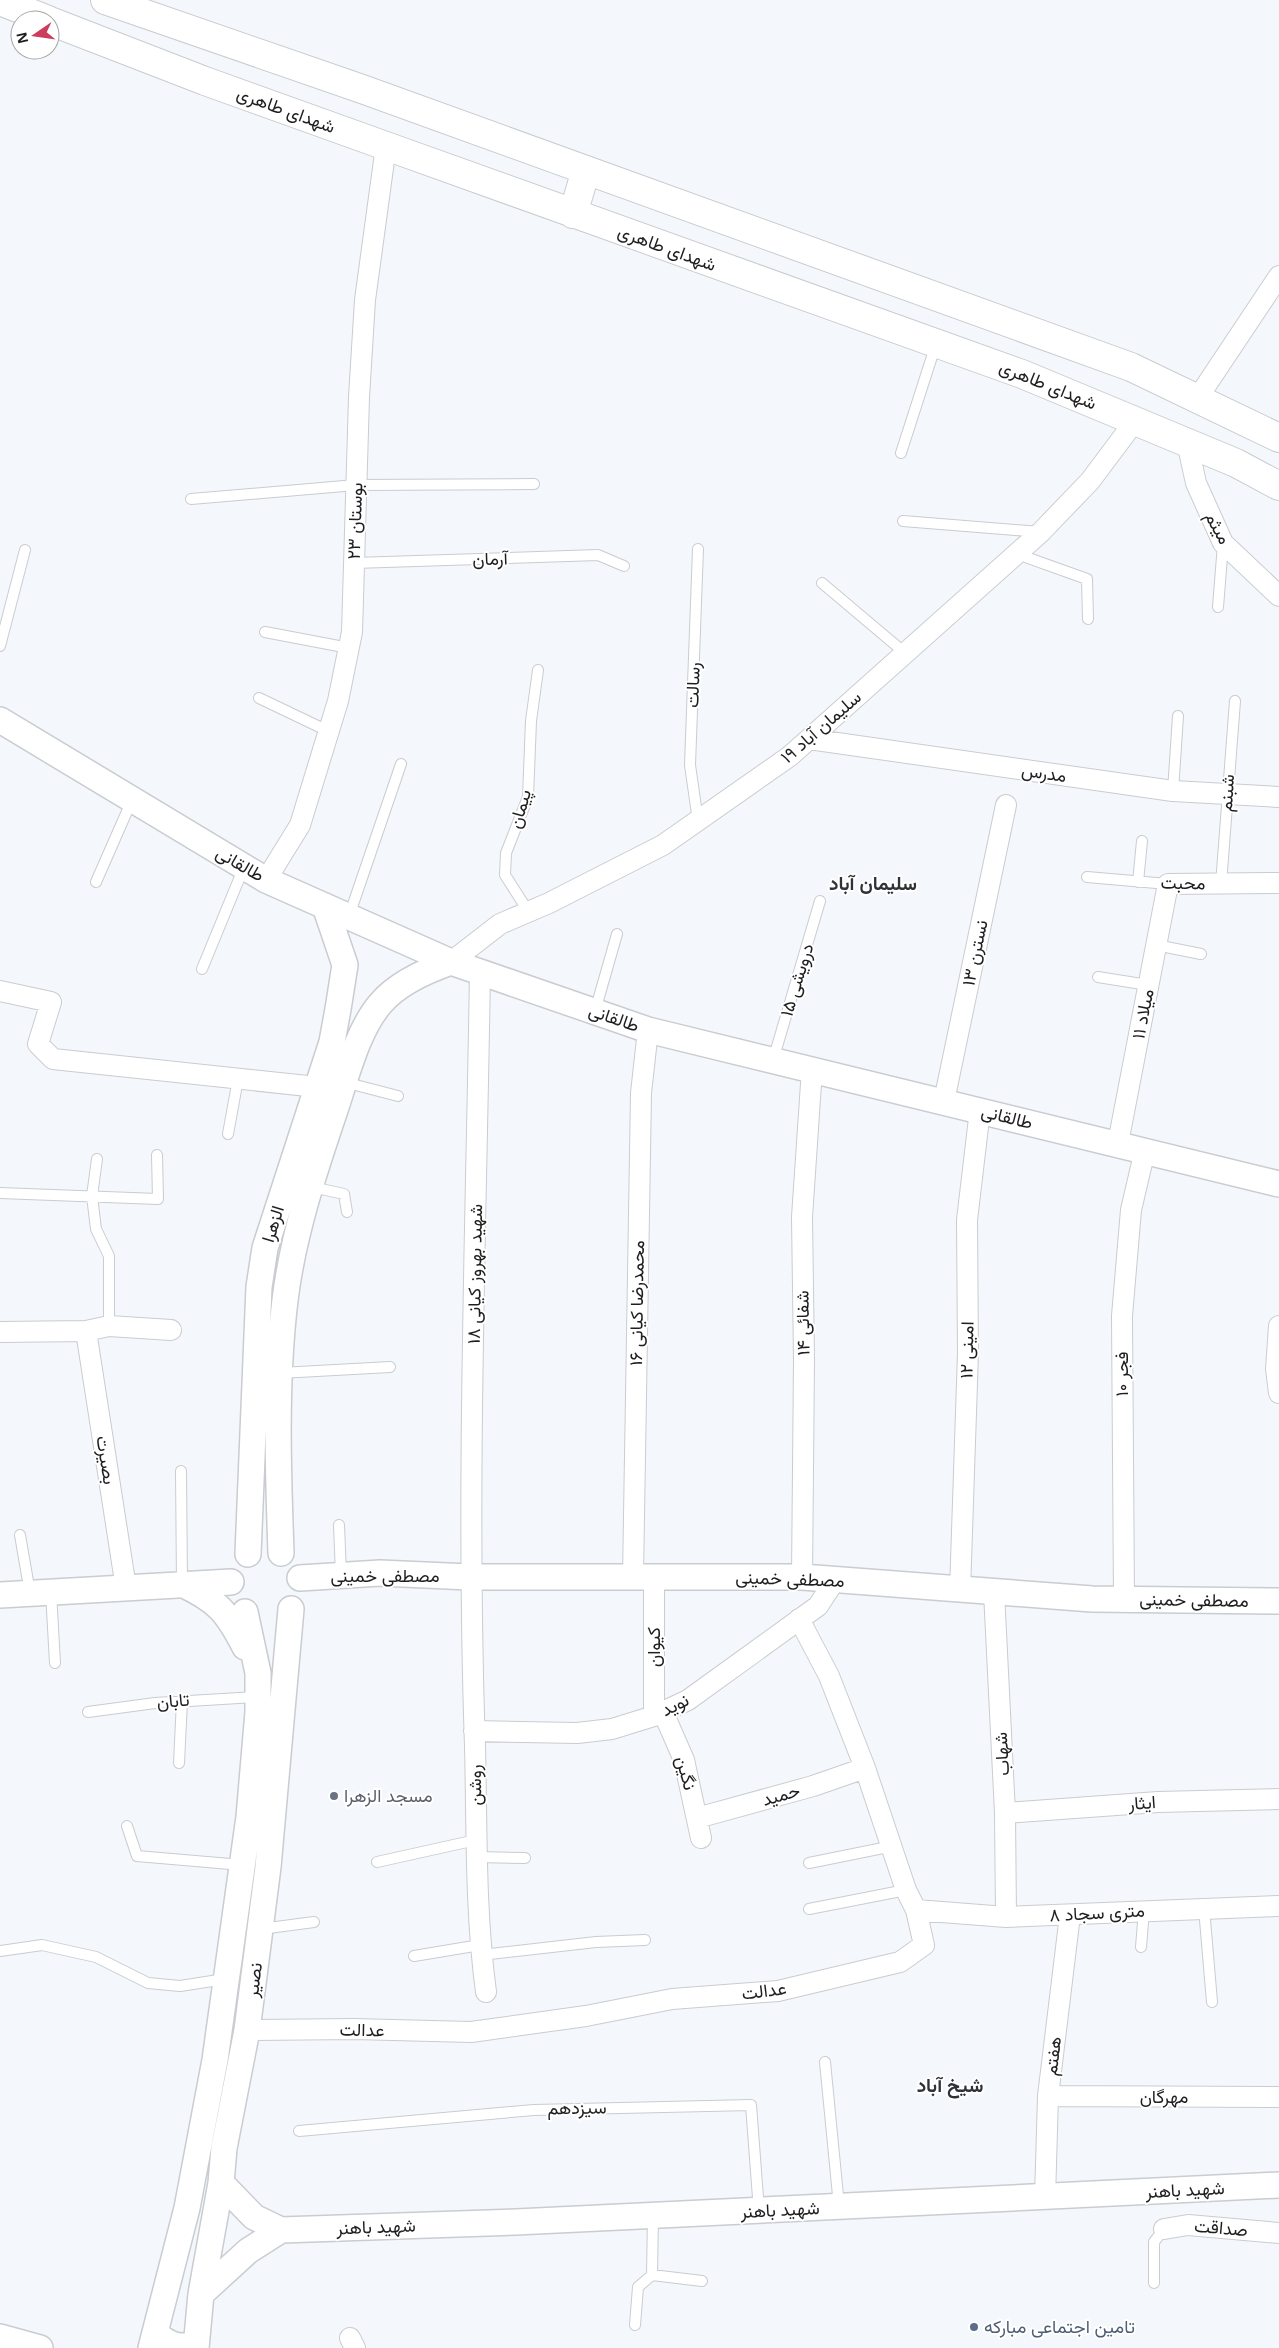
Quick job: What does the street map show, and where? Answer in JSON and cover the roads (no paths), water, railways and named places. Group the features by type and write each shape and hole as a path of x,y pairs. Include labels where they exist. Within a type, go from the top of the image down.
{"main road":[{"path":"104,0 362,89 1131,367 1279,438"},
{"name":"شهدای طاهری","path":"0,1 23,10"},
{"name":"شهدای طاهری","path":"60,24 214,84 1022,374 1236,463 1279,486"},
{"path":"573,214 586,170"}],"street":[{"name":"بوستان ۲۳","path":"266,880 300,825 338,701 352,632 356,485 365,300 386,146"},
{"path":"1196,399 1279,276"},
{"name":"سلیمان آباد ۱۹","path":"452,962 500,924 663,845 790,756 1041,532 1090,482 1135,421"},
{"name":"میثم","path":"1187,442 1196,483 1223,543 1279,596"},
{"name":"طالقانی","path":"0,720 266,880 452,962 648,1030 1118,1143 1279,1184"},
{"name":"مدرس","path":"809,739 1173,791 1279,798"},
{"name":"نسترن ۱۳","path":"944,1101 1006,805"},
{"name":"محبت","path":"1168,884 1279,883"},
{"name":"میلاد ۱۱","path":"1118,1143 1168,884"},
{"name":"الزهرا","path":"248,1554 259,1287 263,1258 332,1042 345,965 325,906"},
{"name":"الزهرا","path":"281,1552 280,1373 285,1300 298,1235 344,1082 366,1025 381,1002 421,972 452,962"},
{"name":"شهید بهروز کیانی ۱۸","path":"470,1577 480,972"},
{"path":"0,991 50,1002 38,1044 53,1059 317,1087"},
{"path":"338,1009 352,1005 358,1008 363,1014 366,1025"},
{"name":"محمدرضا کیانی ۱۶","path":"643,1577 641,1093 648,1030"},
{"name":"شفائی ۱۴","path":"802,1577 804,1360 802,1216 812,1070"},
{"name":"امینی ۱۲","path":"960,1591 968,1353 967,1220 980,1110"},
{"name":"فجر ۱۰","path":"1124,1599 1122,1316 1131,1210 1145,1150"},
{"path":"0,1332 86,1331 109,1326 171,1330"},
{"path":"1279,1326 1276,1369 1279,1393"},
{"name":"بصیرت","path":"86,1331 126,1588"},
{"path":"251,1500 261,1514 271,1514 280,1507"},
{"path":"264,1549 281,1552 294,1563 300,1578 300,1595 291,1609 276,1618 260,1619 245,1612 234,1599 231,1582 236,1566 248,1554 264,1549"},
{"name":"مصطفی خمینی","path":"300,1578 380,1573 470,1577 802,1577 960,1591 1124,1599 1279,1601"},
{"name":"روشن","path":"470,1577 476,1848 481,1950 486,1992"},
{"name":"کیوان","path":"643,1577 658,1714"},
{"name":"نوید","path":"474,1730 577,1733 612,1729 658,1714 688,1700 818,1606 835,1580"},
{"path":"0,1595 231,1582"},
{"path":"182,1584 206,1595 224,1611 258,1685"},
{"name":"شهاب","path":"994,1592 1005,1813 1006,1917"},
{"name":"نصیر","path":"195,2347 201,2294 221,2183 224,2148 247,2030 260,1929 291,1609"},
{"path":"195,2347 181,2348 154,2341 187,2208 215,2060 249,1817 258,1685 245,1612"},
{"name":"عدالت","path":"247,2030 354,2029 471,2032 586,2016 672,1999 778,1991 900,1962 924,1945 916,1910 906,1890 865,1768 830,1676 799,1619"},
{"path":"258,1685 273,1668 281,1670 286,1676"},
{"name":"نگین","path":"658,1714 684,1760 699,1828"},
{"name":"حمید","path":"699,1828 865,1768"},
{"name":"ایثار","path":"1005,1813 1158,1802 1279,1799"},
{"name":"۸ متری سجاد","path":"916,1910 1006,1917 1070,1916 1144,1910 1279,1907"},
{"name":"هفتم","path":"1045,2198 1048,2096 1070,1916"},
{"path":"215,2060 240,2066"},
{"name":"مهرگان","path":"1048,2096 1279,2097"},
{"path":"221,2183 254,2217 281,2230"},
{"name":"شهید باهنر","path":"281,2230 653,2216 1279,2185"},
{"name":"صداقت","path":"1164,2229 1188,2225 1279,2233"},
{"path":"201,2294 248,2251 281,2230"},
{"path":"0,2337 40,2348"}],"lane":[{"path":"901,453 936,343"},
{"path":"191,499 356,485 534,484"},
{"path":"903,521 1041,532"},
{"path":"1218,607 1223,543"},
{"name":"رسالت","path":"698,549 690,764 698,821"},
{"path":"0,646 25,550"},
{"path":"1017,554 1087,579 1088,619"},
{"name":"آرمان","path":"354,563 598,555 624,566"},
{"path":"822,583 905,653"},
{"path":"265,632 348,648"},
{"name":"پیمان","path":"528,912 505,875 506,853 528,797 531,721 538,670"},
{"path":"259,698 328,731"},
{"name":"شبنم","path":"1221,884 1235,701"},
{"path":"1173,791 1178,716"},
{"path":"349,916 401,764"},
{"path":"96,882 132,800"},
{"path":"1138,882 1142,841"},
{"path":"202,969 244,867"},
{"name":"محبت","path":"1087,877 1168,884"},
{"name":"درویشی ۱۵","path":"773,1060 820,901"},
{"path":"595,1012 617,934"},
{"path":"1156,945 1201,954"},
{"path":"1098,977 1148,985"},
{"path":"228,1134 238,1079"},
{"path":"344,1082 398,1096"},
{"path":"0,1193 158,1199 156,1155"},
{"path":"97,1159 92,1196 96,1229 109,1256 109,1326"},
{"path":"312,1187 344,1194 347,1212"},
{"path":"280,1373 390,1367"},
{"path":"181,1471 182,1584"},
{"path":"339,1525 341,1575"},
{"path":"20,1535 40,1593 55,1663"},
{"name":"تابان","path":"88,1712 182,1700 258,1685"},
{"path":"179,1763 182,1700"},
{"path":"127,1826 137,1856 242,1865"},
{"path":"809,1863 892,1846"},
{"path":"377,1862 476,1848 525,1858"},
{"path":"809,1909 906,1890"},
{"path":"1204,1908 1212,2002"},
{"path":"1141,1947 1144,1910"},
{"path":"260,1929 314,1922"},
{"path":"414,1956 645,1940"},
{"name":"نصیر","path":"0,1951 42,1945 96,1957 148,1983 180,1986 226,1978"},
{"path":"825,2062 840,2207"},
{"name":"سیزدهم","path":"299,2130 534,2110 751,2106 759,2211"},
{"path":"652,2275 653,2216"},
{"path":"1154,2283 1154,2242 1164,2229"},
{"path":"635,2326 638,2287 652,2275 702,2281"}],"place":[{"name":"مسجد الزهرا","path":"334,1796"},
{"name":"تامین اجتماعی مبارکه","path":"974,2327"}],"district":[{"name":"سلیمان آباد","path":"873,883"},
{"name":"شیخ آباد","path":"950,2085"}]}
